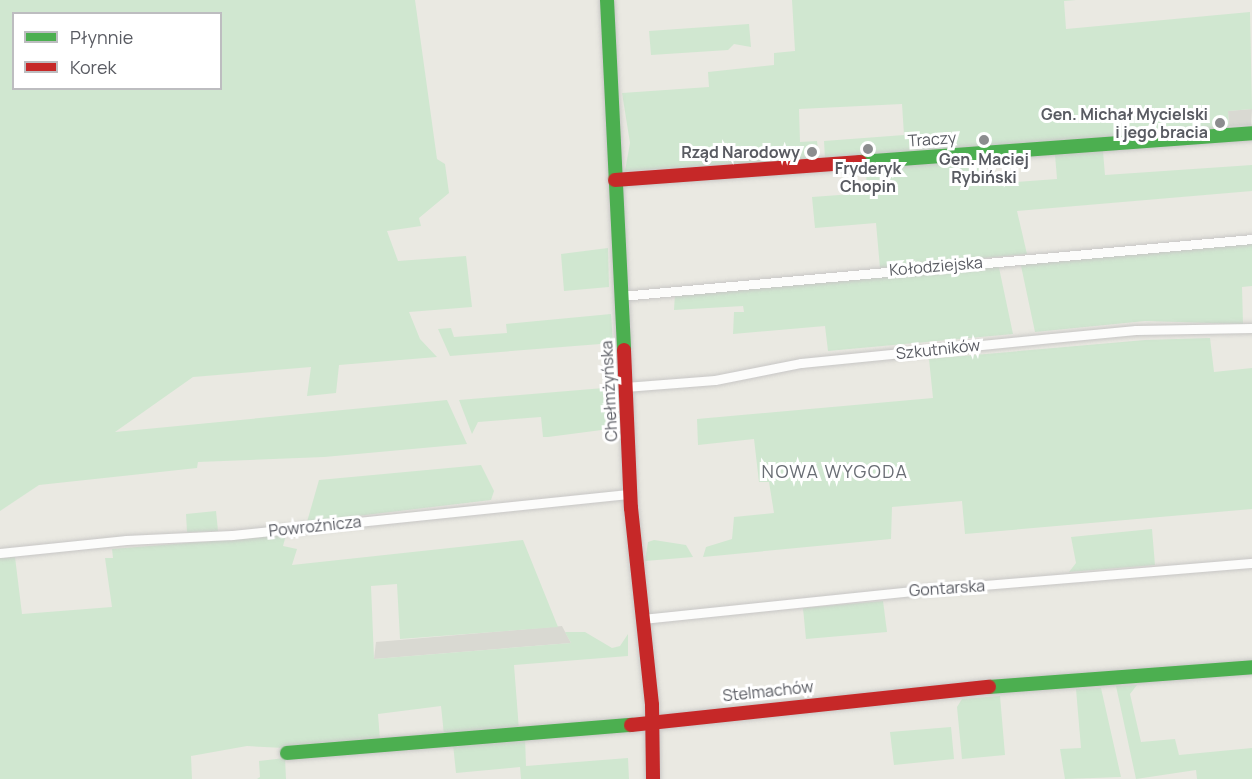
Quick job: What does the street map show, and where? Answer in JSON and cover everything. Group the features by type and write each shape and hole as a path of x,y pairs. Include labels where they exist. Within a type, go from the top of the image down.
{"street":[{"name":"Chełmżyńska","path":"606,0 630,494 653,719 653,779"},
{"name":"Traczy","path":"615,180 1252,134"},
{"name":"Kołodziejska","path":"621,296 1252,239"},
{"name":"Szkutników","path":"625,387 715,380 801,363 1136,330 1252,328"},
{"name":"Powroźnicza","path":"0,553 126,540 232,535 630,494"},
{"name":"Gontarska","path":"642,619 911,591 1252,564"},
{"name":"Stelmachów","path":"288,753 929,692 1252,667"}],"shaded area":[{"path":"1252,109 1251,125 1229,126 1228,111"},
{"path":"562,626 571,643 374,659 376,642"}],"green space":[{"path":"0,0 415,0 437,159 445,164 449,193 419,218 421,226 387,231 398,261 466,256 472,307 409,312 420,339 437,357 339,365 336,393 307,396 311,367 193,377 115,432 447,400 467,444 324,457 198,462 197,468 39,485 0,511"},
{"path":"792,0 1076,0 1064,1 1066,29 1250,12 1252,109 1228,111 1229,128 825,159 824,141 904,135 902,104 799,109 800,142 817,141 819,159 625,171 630,143 622,93 709,87 708,72 774,65 774,53 795,51"},
{"path":"749,24 751,47 734,44 728,50 651,55 649,31"},
{"path":"1103,151 1105,175 1252,165 1252,191 1017,211 1027,254 880,268 876,223 815,228 812,197 867,193 866,168 976,161 985,168 988,184 1057,179 1055,155"},
{"path":"1252,242 1252,286 1242,287 1243,324 1145,321 1035,332 1020,261"},
{"path":"608,248 609,287 564,291 561,254"},
{"path":"998,263 1013,334 828,351 825,326 733,334 734,312 744,312 743,306 674,310 675,293"},
{"path":"611,314 613,343 450,356 438,329 451,328 454,337 507,333 506,324"},
{"path":"1210,338 1214,372 1252,368 1252,509 965,534 962,501 892,507 891,539 703,557 706,547 732,539 734,517 774,513 769,482 759,482 754,439 698,445 697,419 933,398 929,359 1145,340"},
{"path":"616,387 617,428 548,437 543,437 541,417 478,422 472,434 459,400"},
{"path":"481,465 494,491 491,500 307,522 319,480"},
{"path":"216,511 218,531 187,532 186,514"},
{"path":"1152,529 1155,565 1069,572 1076,563 1071,537"},
{"path":"286,535 283,546 297,549 292,565 523,540 558,627 400,639 397,584 371,586 374,659 571,643 565,632 585,632 612,648 620,646 628,634 628,656 514,665 519,730 444,735 441,706 378,714 380,740 284,748 247,746 191,756 192,779 0,779 0,558 15,557 22,614 112,607 105,558 113,558 112,549"},
{"path":"654,540 686,545 693,557 645,561 648,542"},
{"path":"883,601 887,632 806,639 803,608"},
{"path":"1137,685 1130,694 1141,742 1175,739 1179,755 1252,748 1252,779 1197,779 1196,770 1136,779 1116,686"},
{"path":"1101,688 1121,777 1065,779 1060,749 1081,748 1076,689"},
{"path":"1000,696 1005,755 962,759 957,707 962,699"},
{"path":"951,727 954,759 894,765 890,732"},
{"path":"525,736 526,766 628,758 629,779 521,779 520,767 456,773 453,744"},
{"path":"285,758 286,779 257,779 260,777 259,761"}],"traffic: fast":[{"path":"607,0 624,350"},
{"path":"860,162 1252,133"},
{"path":"989,687 1252,667"},
{"path":"287,753 631,725"}],"traffic: jam":[{"path":"615,180 860,162"},
{"path":"624,350 631,508 652,705 653,779"},
{"path":"631,725 989,687"}],"place":[{"name":"Gen. Michał Mycielski i jego bracia","path":"1220,123"},
{"name":"Gen. Maciej Rybiński","path":"984,140"},
{"name":"Fryderyk Chopin","path":"868,149"},
{"name":"Rząd Narodowy","path":"812,152"}],"district":[{"name":"NOWA WYGODA","path":"835,471"}]}
